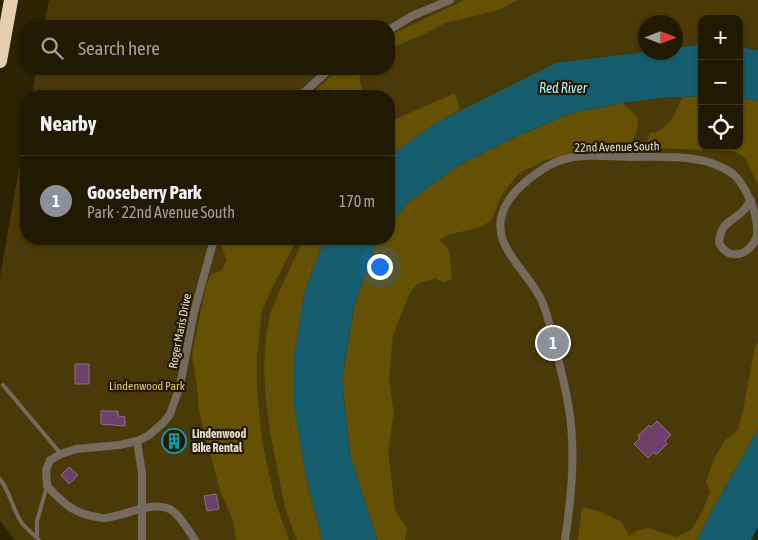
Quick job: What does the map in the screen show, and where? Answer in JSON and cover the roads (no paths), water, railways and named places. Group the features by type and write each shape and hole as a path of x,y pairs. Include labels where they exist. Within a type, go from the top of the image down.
{"highway":[{"path":"0,60 11,0"}],"street":[{"path":"395,26 412,16 450,0"},
{"path":"307,90 323,75"},
{"name":"22nd Avenue South","path":"565,540 572,480 572,438 568,408 550,325 541,298 510,256 503,242 500,228 502,214 507,202 516,191 539,172 559,161 588,156 675,157 704,160 720,166 733,174 744,186 750,200 756,218 757,236 752,246 743,253 733,254 724,251 719,243 720,232 728,222 744,211 750,200"},
{"name":"Roger Maris Drive","path":"61,454 76,449 119,445 137,441 148,436 170,414 180,386 194,312 212,245"},
{"path":"137,441 142,473 142,540"},
{"path":"61,454 50,460 46,470 47,486 66,505 81,514 103,518 142,508 162,507 173,511 195,540"}],"lane":[{"path":"3,385 61,454"},
{"path":"0,479 22,523 38,539"},
{"path":"38,539 37,521 47,486"}],"water":[{"name":"Red River","path":"698,45 698,96 660,98 572,113 515,137 457,166 407,203 395,219 395,152 436,123 556,63 638,53 638,60 683,60 683,47"},
{"path":"743,48 758,50 758,101 743,99"},
{"path":"322,245 375,245 354,307 342,380 350,455 377,540 322,540 306,478 294,408 294,356 304,294"},
{"path":"758,429 758,527 751,540 697,540 714,507"}],"place":[{"name":"Gooseberry Park","path":"553,343"},
{"name":"Lindenwood Bike Rental","path":"174,441"}],"park label":[{"name":"Lindenwood Park","path":"147,386"}]}
